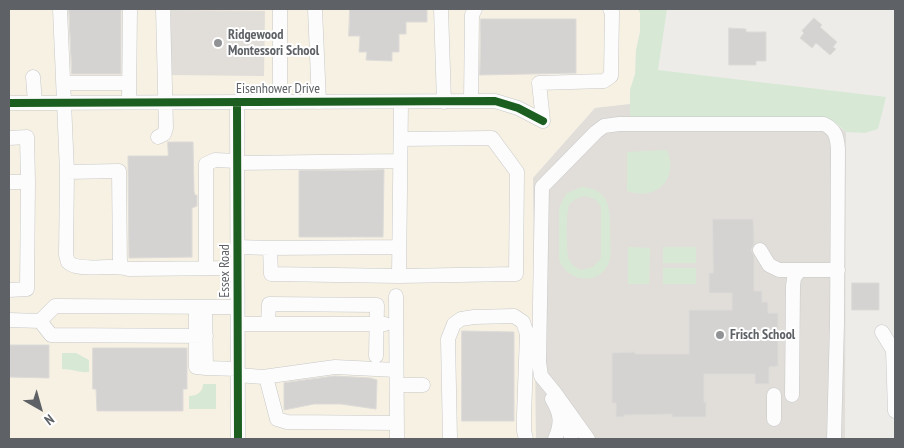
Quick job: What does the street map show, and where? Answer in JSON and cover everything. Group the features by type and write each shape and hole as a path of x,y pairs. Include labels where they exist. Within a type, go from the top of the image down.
{"street":[{"path":"60,9 67,172 66,255 68,262 77,267 120,266 128,269 238,268"},
{"path":"128,102 130,9"},
{"path":"158,137 166,132 163,9"},
{"path":"280,9 280,102"},
{"path":"315,9 319,102"},
{"path":"441,9 444,102"},
{"path":"472,101 472,15 475,9"},
{"name":"Eisenhower Drive","path":"9,102 472,101 495,102 518,108 543,121 539,84 604,81 611,76 612,12 610,9"},
{"path":"34,77 35,102"},
{"path":"64,83 129,82"},
{"name":"Essex Road","path":"238,102 238,439"},
{"path":"399,276 401,102"},
{"path":"588,439 541,376 539,362 542,187 604,126 619,124 824,124 836,134 838,149 838,270 834,439"},
{"path":"9,138 27,137 28,182 27,289 9,290"},
{"path":"270,248 271,274 399,276 516,274 517,172 492,138 401,139"},
{"path":"206,267 206,164 215,160 237,162 400,161"},
{"path":"67,172 119,171 120,266"},
{"path":"9,182 28,182"},
{"path":"238,248 399,248"},
{"path":"760,250 765,260 775,269 799,271 838,270"},
{"path":"792,395 793,286 794,278 799,271"},
{"path":"396,296 397,439"},
{"path":"268,324 269,304 377,305 376,356"},
{"path":"9,320 40,321 55,306 238,308"},
{"path":"201,308 201,336 206,368 266,377 335,368 396,370"},
{"path":"450,439 448,339 454,324 461,319 474,317 514,316 523,322 527,334 524,431 526,439"},
{"path":"40,321 51,335 201,336"},
{"path":"238,324 396,324"},
{"path":"882,332 893,350 895,411"},
{"path":"266,377 277,419 287,422 397,424"},
{"path":"546,382 561,421 555,439"},
{"path":"397,385 423,385"},
{"path":"774,395 774,419"},
{"path":"569,412 571,439"}],"shaded area":[{"path":"9,9 638,9 640,13 640,32 636,50 635,74 630,90 630,104 595,108 533,178 536,439 9,439"},
{"name":"Ridgewood Montessori School","path":"171,10 265,11 264,76 170,75"},
{"path":"630,104 630,119 831,121 846,132 845,439 536,439 533,178 595,108"}],"green space":[{"path":"638,9 667,9 658,70 886,97 878,129 865,133 846,132 831,121 630,119 630,90 635,74 636,50 640,32 640,13"},
{"path":"667,150 670,170 662,186 647,193 627,191 627,152"},
{"path":"581,187 591,189 599,192 607,203 610,218 610,259 605,270 591,278 576,277 568,273 559,259 559,208 566,194","holes":["586,196 595,199 601,207 601,258 593,267 581,270 571,263 568,256 568,209 569,205 579,198"]},
{"path":"628,247 650,248 649,284 628,284"},
{"path":"663,247 696,247 696,263 663,263"},
{"path":"663,268 696,268 696,284 663,284"},
{"path":"62,353 76,353 89,360 89,372 62,369"},
{"path":"203,384 216,384 216,409 189,409 189,396 199,393"}],"building":[{"path":"69,9 121,9 121,74 72,74"},
{"path":"350,9 427,9 427,22 406,22 406,34 399,34 399,52 392,52 392,61 366,60 367,52 359,52 360,36 349,36"},
{"path":"814,18 822,25 820,27 837,42 833,47 836,49 830,55 816,43 812,48 800,38 804,33 802,31"},
{"path":"481,19 576,19 576,73 480,75"},
{"path":"729,28 746,29 746,32 766,32 766,61 756,61 756,65 729,65"},
{"path":"168,142 193,142 194,192 197,195 197,206 192,208 192,257 129,258 128,156 168,156"},
{"path":"384,170 383,237 299,237 299,171"},
{"path":"713,219 753,219 754,244 751,250 754,256 754,291 762,291 762,302 768,302 768,313 778,313 778,366 769,367 769,384 755,384 755,374 704,374 706,417 672,417 672,414 624,415 624,417 616,417 616,403 612,403 612,353 689,354 689,310 732,310 732,293 709,293 709,273 713,273"},
{"path":"852,283 879,283 879,310 852,310"},
{"path":"462,331 514,332 514,421 462,421"},
{"path":"9,345 49,345 49,378 9,377"},
{"path":"93,348 187,348 187,389 183,389 183,411 97,411 96,389 93,389"},
{"path":"335,376 377,380 376,409 341,404 314,404 284,410 284,383"}],"cycle path":[{"path":"9,103 495,101 518,108 543,121"},
{"path":"237,102 238,439"}],"place":[{"name":"Ridgewood Montessori School","path":"218,43"},
{"name":"Frisch School","path":"720,335"}]}
